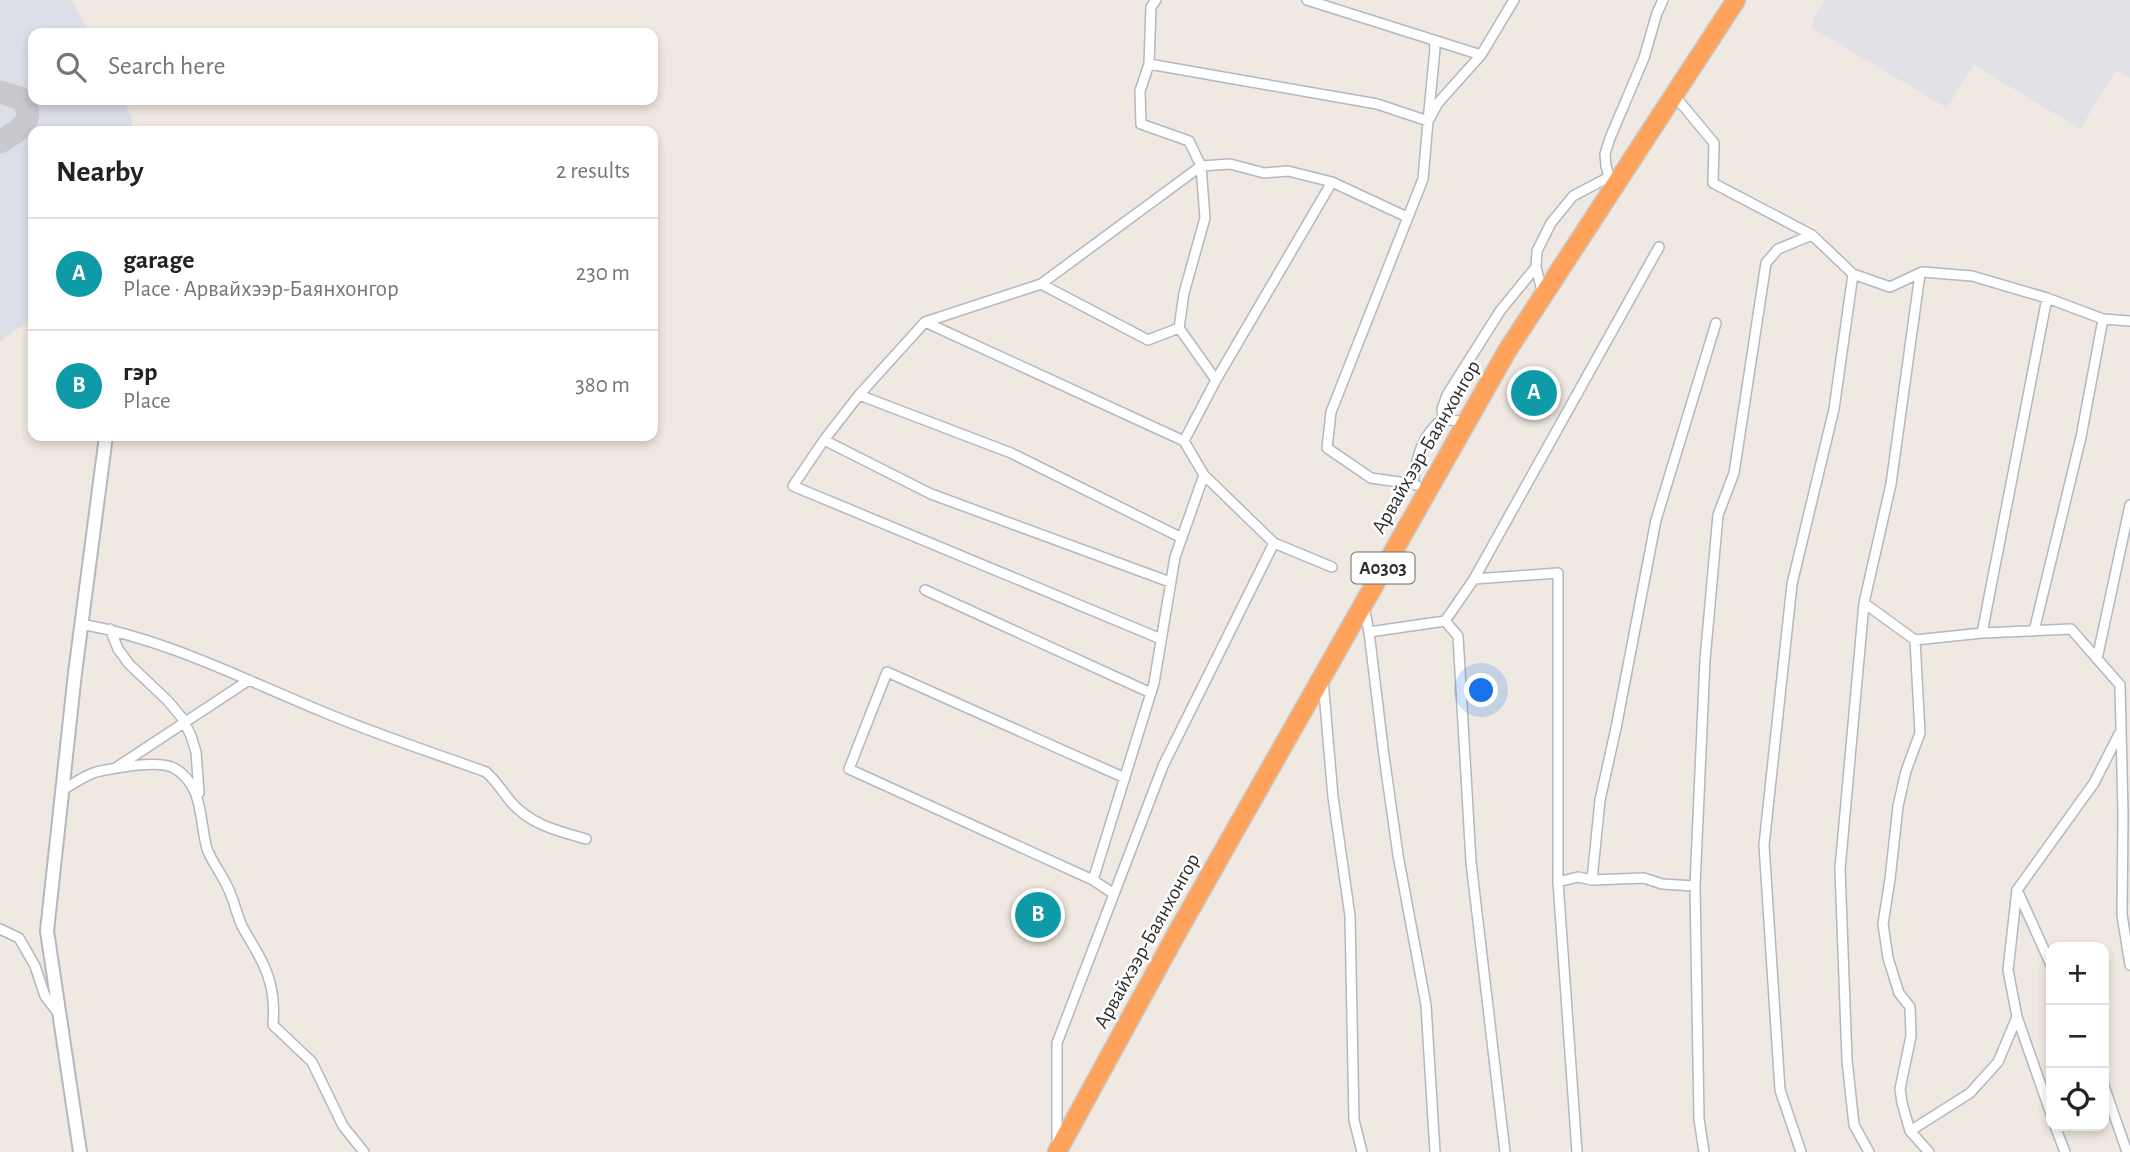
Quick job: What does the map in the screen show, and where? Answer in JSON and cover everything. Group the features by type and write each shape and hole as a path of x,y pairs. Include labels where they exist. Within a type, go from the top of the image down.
{"highway":[{"name":"Арвайхээр-Баянхонгор","path":"1057,1151 1363,604 1420,487 1467,422 1507,351 1611,183 1674,95 1736,0"}],"street":[{"path":"1156,0 1151,7 1149,64 1140,92 1141,124 1189,141 1201,166 1205,218 1184,293 1179,328 1216,380"},
{"path":"1307,0 1480,55"},
{"path":"1428,121 1438,103 1480,55 1514,0"},
{"path":"1543,295 1536,267 1537,251 1551,223 1573,196 1611,183 1605,153 1644,58 1663,0"},
{"path":"1434,40 1423,179 1331,412 1327,447 1371,478 1420,487 1416,457 1433,426 1443,419 1467,422"},
{"path":"1149,64 1377,104 1428,121"},
{"path":"1674,95 1714,143 1713,183 1812,235 1853,274 1890,287 1920,274 1972,276 2047,298 2103,320 2130,321"},
{"path":"1161,639 793,486 859,395 925,322 1041,284 1201,166 1230,164 1264,173 1288,171 1332,182 1406,218"},
{"path":"1184,442 1216,380 1332,182"},
{"path":"1704,1152 1699,1119 1695,886 1705,660 1718,515 1734,473 1766,263 1778,249 1812,235"},
{"path":"1369,632 1444,621 1475,579 1659,247"},
{"path":"1443,419 1442,409 1447,395 1500,311 1536,267"},
{"path":"1801,1152 1780,1090 1764,845 1792,584 1834,409 1853,274"},
{"path":"1869,1152 1854,1125 1847,1060 1840,869 1864,603 1891,484 1920,274"},
{"path":"1041,284 1148,340 1179,328"},
{"path":"1982,633 2047,298"},
{"path":"2034,631 2081,437 2103,320"},
{"path":"925,322 1184,442 1204,475 1274,543 1332,567"},
{"path":"1592,880 1600,800 1656,520 1716,323"},
{"path":"859,395 1011,453 1182,538"},
{"path":"824,440 931,494 1170,582"},
{"path":"80,1152 47,931 105,441"},
{"path":"1093,880 1151,693 1175,557 1204,475"},
{"path":"2097,659 2130,505"},
{"path":"1057,1151 1057,1043 1163,766 1274,543"},
{"path":"1475,579 1558,573 1558,882 1577,1152"},
{"path":"925,590 1151,693"},
{"path":"1864,603 1916,640 1982,633 2071,629 2120,685 2122,915 2130,965"},
{"path":"1363,604 1398,855 1426,1005 1435,1152"},
{"path":"1444,621 1458,636 1471,862 1505,1152"},
{"path":"82,624 141,638 323,712 486,772 527,817 545,827 586,839"},
{"path":"110,629 118,649 129,664 167,700 185,724 196,752 199,801 208,849 270,982 274,1005 273,1025 312,1062 343,1126 363,1152"},
{"path":"1916,640 1920,733 1906,771 1898,806 1883,923 1888,958 1899,993 1910,1007 1911,1036 1900,1089 1910,1131 1929,1152"},
{"path":"1114,894 1093,880 849,769 887,672 1125,778"},
{"path":"1323,675 1333,797 1350,916 1354,1120 1362,1152"},
{"path":"113,770 249,680"},
{"path":"2046,1100 2017,1017 2008,970 2017,890 2094,783 2121,732"},
{"path":"63,790 97,772 150,763 166,764 191,783 199,801"},
{"path":"1558,882 1578,877 1592,880 1644,878 1662,884 1695,886"},
{"path":"2017,890 2046,954"},
{"path":"0,929 19,938 35,966 44,996 59,1014"},
{"path":"1910,1131 1970,1093 1998,1062 2017,1017"},
{"path":"2109,1100 2127,1152"},
{"path":"2057,1131 2065,1152"}],"shaded area":[{"path":"0,0 72,0 86,28 28,28 28,105 126,105 132,118 132,126 28,126 28,321 0,342"},
{"path":"1826,0 2130,0 2130,78 2116,70 2080,129 1974,65 1947,108 1812,28 1814,18"}],"taxiway":[{"path":"0,92 22,99 28,114 23,125 0,142"}],"place":[{"name":"garage","path":"1534,393"},
{"name":"гэр","path":"1038,915"}]}
